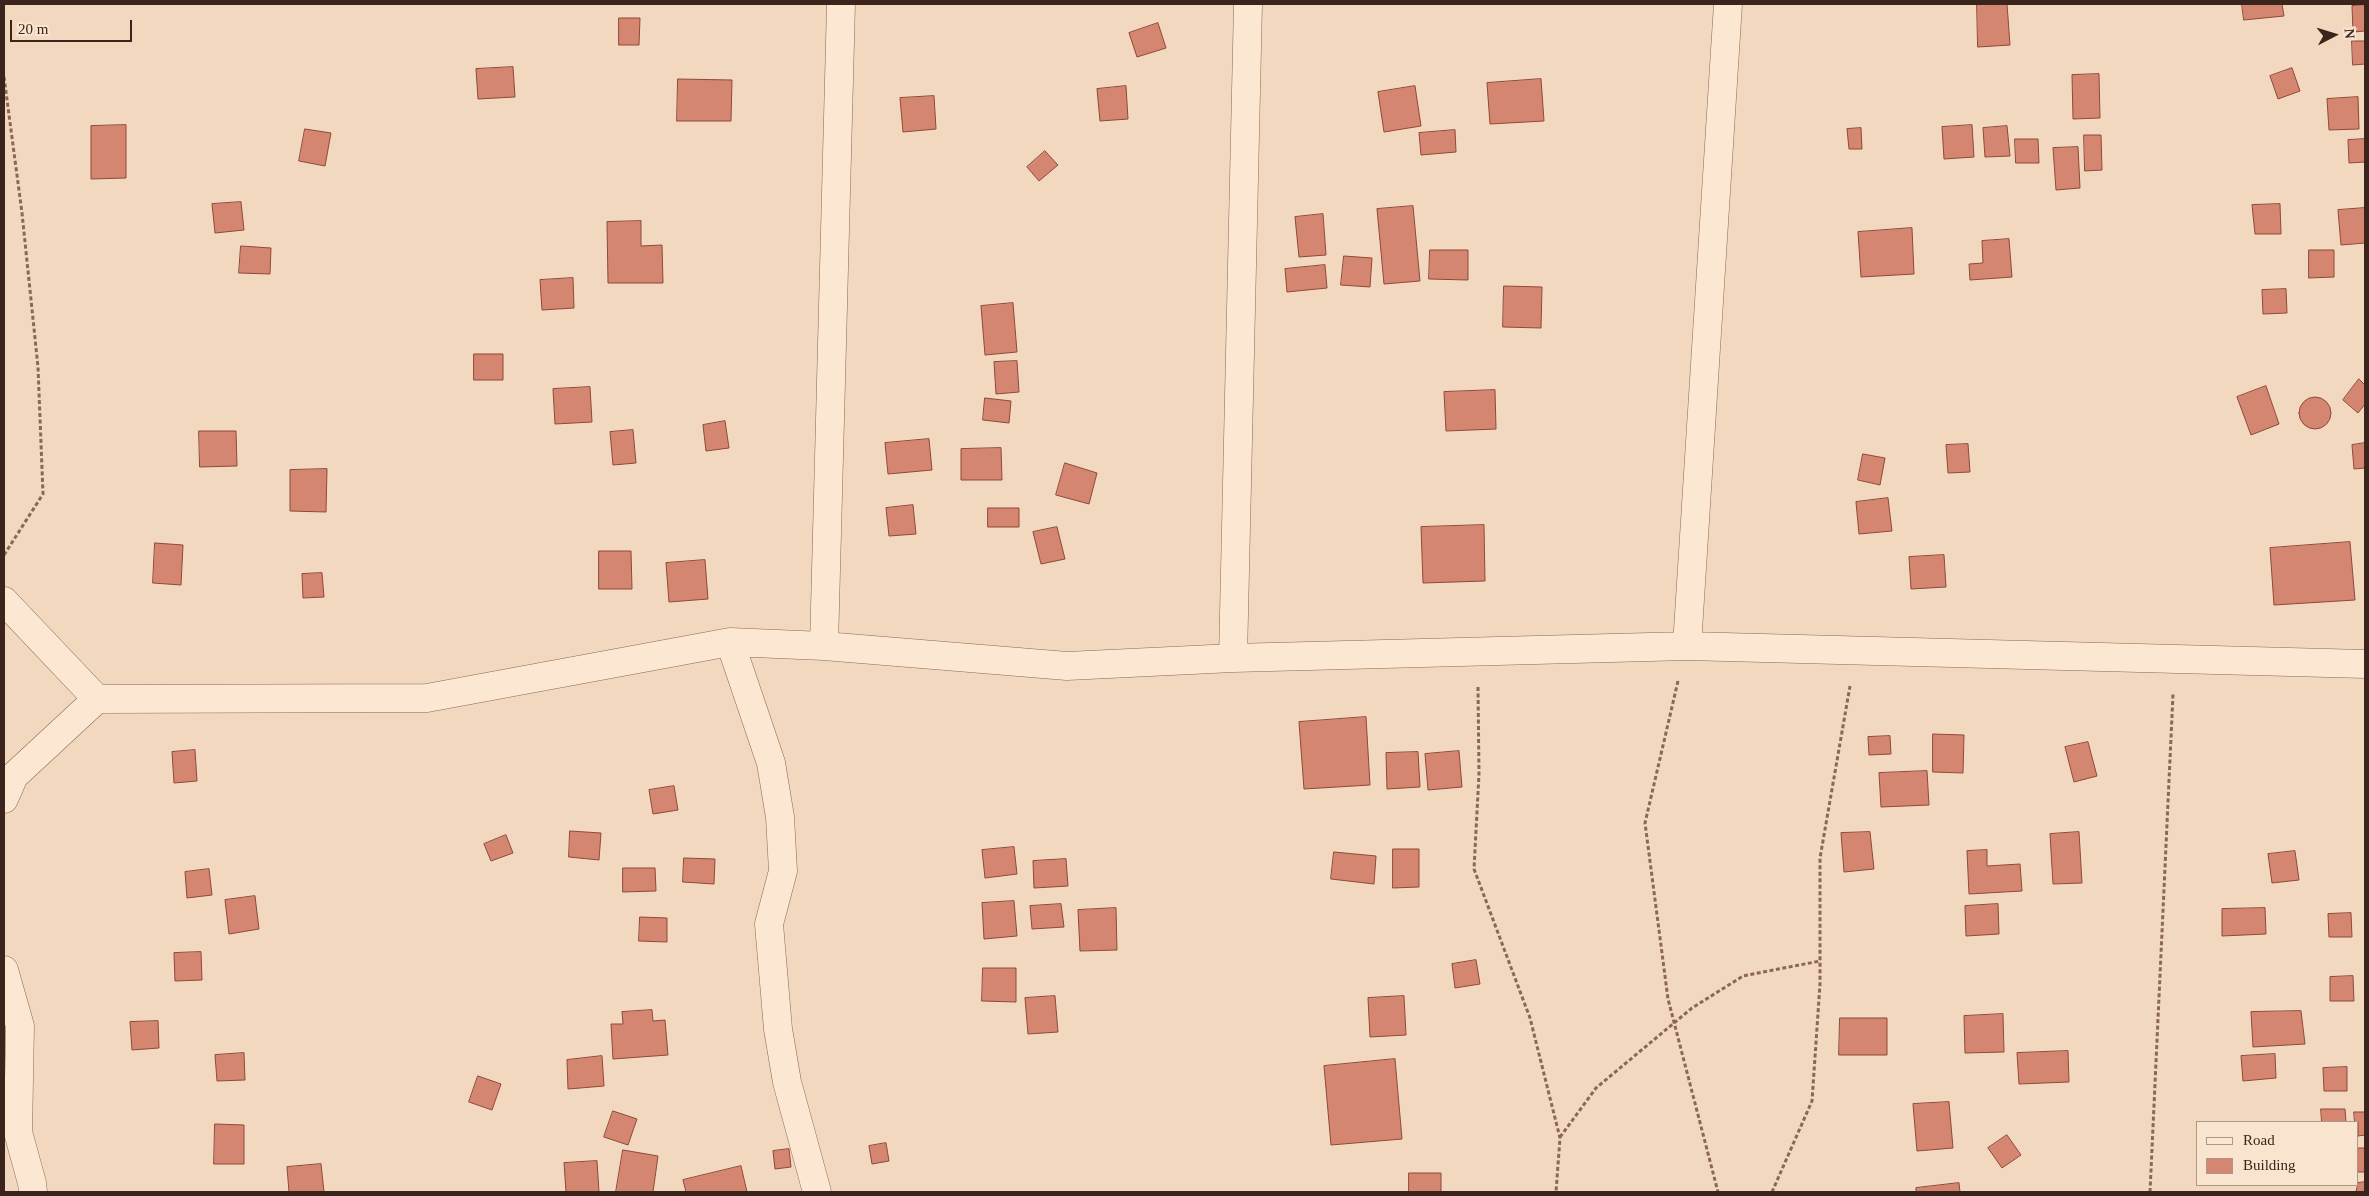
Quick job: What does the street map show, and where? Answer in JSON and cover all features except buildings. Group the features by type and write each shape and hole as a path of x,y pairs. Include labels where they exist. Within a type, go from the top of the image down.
{"street":[{"path":"824,646 841,4"},
{"path":"1233,658 1248,4"},
{"path":"1686,646 1728,4"},
{"path":"4,601 97,700"},
{"path":"730,642 771,763 780,817 783,872 769,924 778,1029 787,1082 817,1192"},
{"path":"4,799 14,776 97,700 427,698 730,642 824,646 1067,666 1233,658 1686,646 2365,664"},
{"path":"4,970 20,1026 18,1132 32,1183 32,1192"}],"path":[{"path":"4,77 22,214 38,367 43,494 4,555"},
{"path":"1686,646 1645,823 1668,999 1718,1192"},
{"path":"1772,1192 1812,1101 1820,961 1820,858 1856,651"},
{"path":"1477,652 1479,774 1474,869 1530,1018 1560,1138 1556,1192"},
{"path":"2150,1192 2175,659"},
{"path":"1560,1138 1596,1088 1674,1022 1743,976 1820,961"}]}
